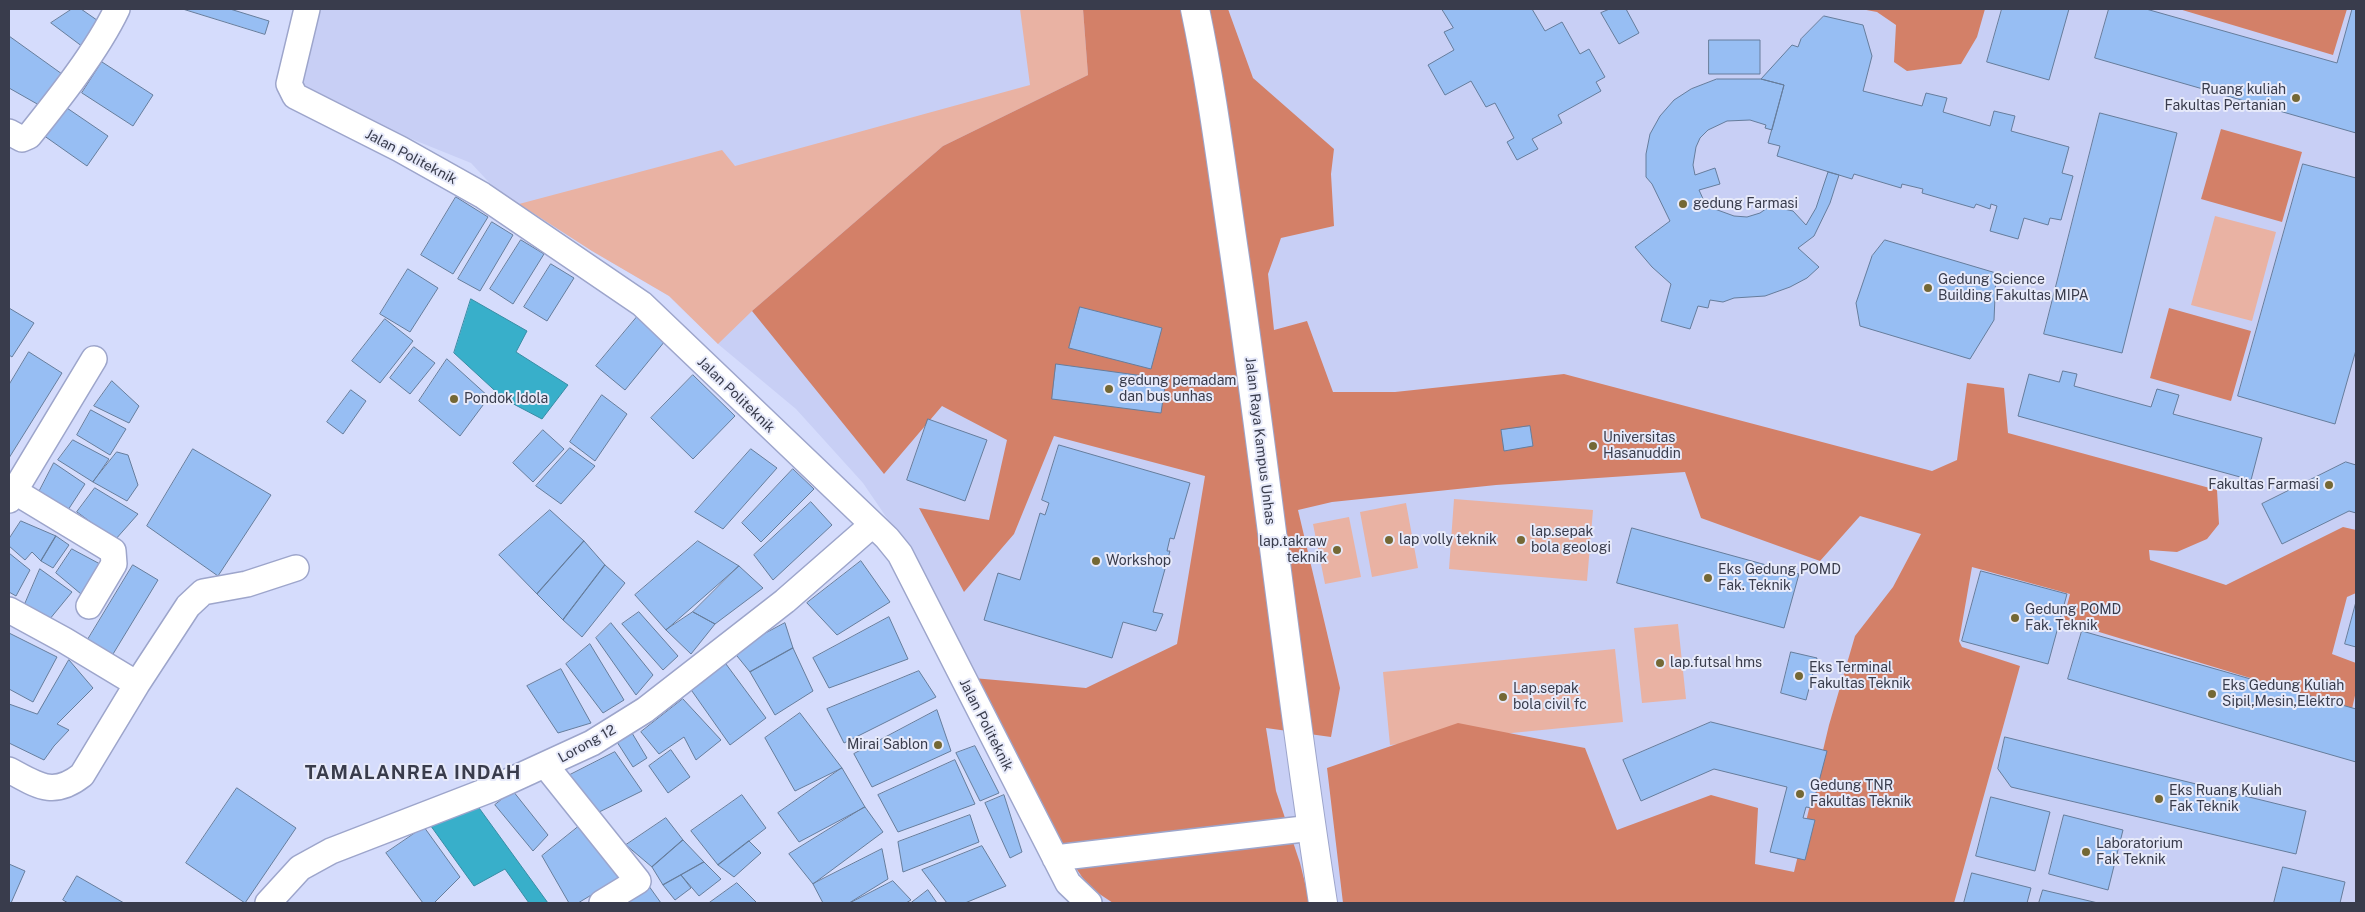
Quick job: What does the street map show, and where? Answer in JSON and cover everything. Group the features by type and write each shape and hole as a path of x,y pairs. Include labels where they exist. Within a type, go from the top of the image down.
{"street":[{"path":"9,132 22,139 28,136 57,100 108,26 117,9"},
{"name":"Jalan Politeknik","path":"307,9 289,84 295,96 400,149 482,195 642,304 900,554 1068,883 1089,903"},
{"name":"Jalan Raya Kampus Unhas","path":"1195,9 1209,73 1259,420 1291,682 1323,903"},
{"path":"89,606 114,564 113,551 10,493 94,358"},
{"name":"Lorong 12","path":"268,903 300,868 331,852 546,766 592,743 645,710 785,601 872,525"},
{"path":"9,770 42,787 70,785 82,775 137,684 188,606 203,592 247,584 296,568"},
{"path":"9,610 64,640 137,684"},
{"path":"546,766 638,881 602,903"},
{"path":"1055,858 1312,828"}],"shaded area":[{"name":"Universitas Hasanuddin","path":"314,9 2356,9 2356,903 1105,903 1090,893 1063,858 988,718 927,577 863,483 796,409 718,344 669,296 592,251 498,192 471,163 372,123 303,88 299,80"},
{"path":"1020,9 1083,9 1088,75 943,146 752,311 718,344 669,296 592,251 519,204 722,150 735,166 1030,85"},
{"path":"1083,9 1228,9 1253,78 1334,149 1331,174 1334,226 1281,238 1268,274 1274,330 1307,321 1333,392 1395,392 1564,374 1932,471 1957,460 1967,383 2004,388 2008,433 2217,490 2219,524 2207,539 2177,552 2149,550 2150,560 2226,585 2343,527 2356,530 2356,593 2347,597 2332,654 2356,663 2356,691 2352,709 2063,621 2070,594 1972,567 1959,641 1962,647 2020,666 1954,903 1343,903 1327,768 1458,723 1585,748 1617,830 1711,795 1758,808 1755,864 1794,872 1829,725 1855,636 1893,587 1921,534 1860,516 1820,561 1701,518 1685,472 1496,485 1332,502 1298,510 1340,688 1331,737 1266,728 1276,791 1300,863 1310,903 1113,903 1089,887 1042,819 973,678 1086,688 1177,644 1205,476 1054,436 1014,534 964,592 919,508 989,520 1007,440 942,406 884,474 752,311 943,146 1088,75"},
{"path":"1861,9 1985,9 1977,37 1961,64 1907,71 1894,62 1896,25 1877,12"},
{"path":"2179,9 2347,9 2333,55"},
{"path":"2221,129 2302,152 2282,222 2201,199"},
{"path":"2215,216 2276,232 2252,321 2191,305"},
{"path":"471,299 527,331 516,352 568,385 542,419 504,399 454,353"},
{"path":"2169,308 2251,331 2231,401 2150,378"},
{"name":"lap.sepak bola geologi","path":"1454,499 1593,510 1587,581 1449,569"},
{"name":"lap volly teknik","path":"1406,503 1418,568 1372,577 1360,512"},
{"name":"lap.takraw teknik","path":"1349,517 1361,577 1325,584 1313,524"},
{"name":"lap.futsal hms","path":"1678,624 1686,699 1642,703 1634,628"},
{"name":"Lap.sepak bola civil fc","path":"1615,649 1623,722 1390,745 1383,672"},
{"path":"474,801 548,903 529,903 505,869 474,886 428,822"}],"building":[{"path":"72,9 81,9 104,25 83,47 51,23"},
{"path":"183,9 230,9 269,21 265,34"},
{"path":"1442,9 1532,9 1545,31 1562,22 1580,54 1589,49 1605,77 1596,82 1601,91 1558,115 1562,123 1532,139 1538,149 1517,160 1507,142 1514,138 1495,103 1486,107 1471,81 1445,95 1428,65 1454,50 1444,32 1453,28"},
{"path":"1610,9 1626,9 1639,33 1619,44 1601,13"},
{"path":"2002,9 2069,9 2049,80 1987,62"},
{"name":"Ruang kuliah Fakultas Pertanian","path":"2109,9 2146,9 2337,63 2352,9 2356,9 2356,133 2095,58"},
{"path":"1824,16 1863,25 1872,56 1863,91 1922,106 1926,93 1947,98 1943,112 1990,126 1994,111 2015,116 2011,131 2069,147 2062,173 2073,176 2061,220 2050,218 2048,225 2024,218 2018,239 1990,231 1997,206 1991,204 1990,209 1976,204 1974,208 1922,193 1923,189 1902,184 1901,188 1854,174 1852,179 1777,156 1780,146 1768,143 1784,85 1761,79 1792,45 1798,47 1801,39"},
{"path":"9,36 62,74 39,105 9,88"},
{"path":"1709,40 1760,40 1760,74 1709,74"},
{"path":"102,62 153,95 133,126 82,93"},
{"name":"gedung Farmasi","path":"1717,79 1761,79 1784,85 1772,130 1765,128 1766,125 1750,120 1727,121 1708,130 1700,138 1696,147 1693,165 1695,175 1715,168 1720,184 1699,190 1704,201 1712,208 1734,216 1747,217 1760,213 1770,206 1793,211 1806,225 1816,208 1828,172 1839,175 1830,203 1814,236 1798,248 1819,267 1807,278 1790,287 1765,296 1734,298 1723,302 1710,300 1708,308 1698,306 1690,329 1661,321 1671,284 1652,267 1635,247 1670,221 1652,184 1646,177 1646,154 1650,134 1660,116 1674,100 1691,89"},
{"path":"64,106 108,136 87,166 43,135"},
{"path":"2100,113 2177,133 2122,353 2044,334"},
{"path":"2303,164 2356,178 2356,350 2335,424 2238,396"},
{"path":"456,197 488,217 453,274 421,255"},
{"path":"492,222 513,235 480,291 458,279"},
{"path":"521,240 544,254 513,304 490,289"},
{"name":"Gedung Science Building Fakultas MIPA","path":"1885,240 1996,273 1994,320 1970,359 1860,326 1856,303 1872,256"},
{"path":"551,264 574,278 547,321 524,307"},
{"path":"408,269 438,288 410,332 380,314"},
{"path":"1080,307 1162,328 1151,369 1069,348"},
{"path":"9,308 34,323 12,357 9,355"},
{"path":"637,317 665,341 625,390 596,366"},
{"path":"385,319 413,341 380,383 352,361"},
{"path":"414,347 435,363 410,394 390,378"},
{"path":"29,352 62,373 9,458 9,385"},
{"name":"Pondok Idola","path":"447,359 489,397 460,436 419,401"},
{"name":"gedung pemadam dan bus unhas","path":"1056,364 1166,379 1161,413 1052,399"},
{"path":"2063,371 2077,374 2074,386 2151,407 2157,389 2179,395 2173,414 2262,438 2251,480 2018,416 2029,374 2059,382"},
{"path":"693,375 735,416 693,459 651,418"},
{"path":"112,381 139,406 129,423 94,406"},
{"path":"351,390 366,401 343,434 327,422"},
{"path":"602,395 627,414 595,461 570,442"},
{"path":"91,410 126,429 110,455 77,435"},
{"path":"928,419 987,440 965,501 907,480"},
{"path":"1530,426 1533,446 1504,451 1501,430"},
{"path":"543,430 564,449 533,482 513,463"},
{"path":"73,440 109,459 93,482 58,460"},
{"name":"Workshop","path":"1059,445 1190,483 1174,539 1170,538 1167,551 1170,551 1153,612 1163,614 1156,631 1123,622 1112,658 984,620 998,573 1020,580 1040,513 1045,515 1049,503 1042,500"},
{"path":"570,448 595,466 561,504 536,486"},
{"path":"193,449 271,495 218,576 147,526"},
{"path":"751,449 777,468 723,529 695,512"},
{"path":"117,452 128,455 138,485 127,501 93,482"},
{"name":"Fakultas Farmasi","path":"2346,462 2356,465 2356,513 2349,511 2282,544 2262,504"},
{"path":"54,463 85,484 68,510 39,492"},
{"path":"793,469 814,489 761,542 742,523"},
{"path":"95,488 138,514 115,540 77,512"},
{"path":"811,502 832,525 773,580 754,555"},
{"path":"550,510 584,541 537,594 499,555"},
{"path":"21,521 56,536 41,561 32,552 25,560 9,546 9,539"},
{"name":"Eks Gedung POMD Fak. Teknik","path":"1632,528 1799,574 1784,628 1617,583"},
{"path":"56,536 69,545 53,568 41,561"},
{"path":"584,541 605,565 563,620 537,594"},
{"path":"698,541 739,566 666,630 635,595"},
{"path":"72,549 100,564 81,594 56,573"},
{"path":"9,553 30,570 16,596 9,592"},
{"path":"861,561 890,602 837,635 807,603"},
{"path":"133,565 158,580 110,659 87,641"},
{"path":"605,565 625,583 582,637 563,620"},
{"path":"739,566 763,588 715,624 693,612"},
{"path":"40,569 72,592 49,620 25,604"},
{"name":"Gedung POMD Fak. Teknik","path":"1981,571 2067,594 2048,664 1962,641"},
{"path":"2356,602 2356,647 2345,644"},
{"path":"639,612 678,656 663,670 622,624"},
{"path":"693,612 715,624 691,654 666,630"},
{"path":"889,617 908,659 829,688 813,658"},
{"path":"611,623 653,675 636,695 596,638"},
{"path":"785,623 793,648 750,672 733,651"},
{"name":"Eks Gedung Kuliah Sipil,Mesin,Elektro","path":"2082,631 2356,709 2356,762 2068,679"},
{"path":"9,633 57,657 33,702 9,689"},
{"path":"590,644 624,700 603,713 566,664"},
{"path":"793,648 813,691 775,715 750,672"},
{"name":"Eks Terminal Fakultas Teknik","path":"1791,652 1817,658 1806,700 1781,693"},
{"path":"69,660 93,688 57,724 69,730 44,760 9,743 9,704 37,714"},
{"path":"723,660 766,718 730,745 687,684"},
{"path":"561,669 591,723 558,733 527,686"},
{"path":"919,671 936,697 844,743 827,709"},
{"path":"683,699 721,740 696,760 684,737 659,754 641,732"},
{"path":"937,710 951,751 872,787 854,754"},
{"path":"800,713 842,768 795,791 765,738"},
{"name":"Gedung TNR Fakultas Teknik","path":"1711,722 1827,751 1812,808 1806,807 1803,818 1815,820 1805,860 1770,852 1787,787 1714,769 1641,801 1623,760"},
{"path":"632,733 647,758 633,767 617,742"},
{"name":"Eks Ruang Kuliah Fak Teknik","path":"2005,737 2306,811 2296,854 2011,787 1998,769"},
{"path":"975,746 999,793 980,801 956,753"},
{"path":"671,750 690,777 668,793 649,766"},
{"path":"615,752 642,791 591,816 564,778"},
{"path":"955,760 975,804 898,832 878,795"},
{"path":"842,768 865,807 799,842 778,813"},
{"path":"237,788 296,828 245,903 186,863"},
{"path":"513,791 548,835 533,851 495,805"},
{"path":"742,795 766,828 718,865 691,831"},
{"path":"1004,795 1022,852 1010,858 985,803"},
{"path":"1991,797 2050,812 2035,871 1976,856"},
{"path":"865,807 883,832 813,884 789,854"},
{"path":"970,815 979,842 903,872 898,842"},
{"name":"Laboratorium Fak Teknik","path":"2064,815 2123,830 2108,890 2049,874"},
{"path":"666,818 683,840 652,867 626,845"},
{"path":"583,823 623,876 578,903 569,903 542,856"},
{"path":"424,827 460,877 434,903 423,903 386,853"},
{"path":"683,840 704,862 663,885 652,867"},
{"path":"749,841 761,853 734,877 718,865"},
{"path":"982,846 1006,886 965,903 947,903 922,870"},
{"path":"882,849 888,879 849,903 823,903 813,884"},
{"path":"704,862 721,879 699,896 681,875"},
{"path":"9,864 25,871 11,903 9,903"},
{"path":"2283,867 2345,882 2340,903 2274,903"},
{"path":"1972,873 2031,888 2027,903 1964,903"},
{"path":"681,875 691,888 675,900 663,885"},
{"path":"77,876 124,903 68,903 63,900"},
{"path":"893,881 911,900 906,903 850,903"},
{"path":"646,882 661,903 611,903"},
{"path":"737,883 757,903 709,903"},
{"path":"928,890 937,903 911,903"},
{"name":"Laboratorium Fak Teknik","path":"2043,890 2098,903 2039,903"}],"place":[{"name":"Ruang kuliah Fakultas Pertanian","path":"2296,98"},
{"name":"gedung Farmasi","path":"1683,204"},
{"name":"Gedung Science Building Fakultas MIPA","path":"1928,288"},
{"name":"gedung pemadam dan bus unhas","path":"1109,389"},
{"name":"Pondok Idola","path":"454,399"},
{"name":"Universitas Hasanuddin","path":"1593,446"},
{"name":"Fakultas Farmasi","path":"2329,485"},
{"name":"lap volly teknik","path":"1389,540"},
{"name":"lap.sepak bola geologi","path":"1521,540"},
{"name":"lap.takraw teknik","path":"1337,550"},
{"name":"Workshop","path":"1096,561"},
{"name":"Eks Gedung POMD Fak. Teknik","path":"1708,578"},
{"name":"Gedung POMD Fak. Teknik","path":"2015,618"},
{"name":"lap.futsal hms","path":"1660,663"},
{"name":"Eks Terminal Fakultas Teknik","path":"1799,676"},
{"name":"Eks Gedung Kuliah Sipil,Mesin,Elektro","path":"2212,694"},
{"name":"Lap.sepak bola civil fc","path":"1503,697"},
{"name":"Mirai Sablon","path":"938,745"},
{"name":"Gedung TNR Fakultas Teknik","path":"1800,794"},
{"name":"Eks Ruang Kuliah Fak Teknik","path":"2159,799"},
{"name":"Laboratorium Fak Teknik","path":"2086,852"}],"district":[{"name":"TAMALANREA INDAH","path":"413,773"}]}
